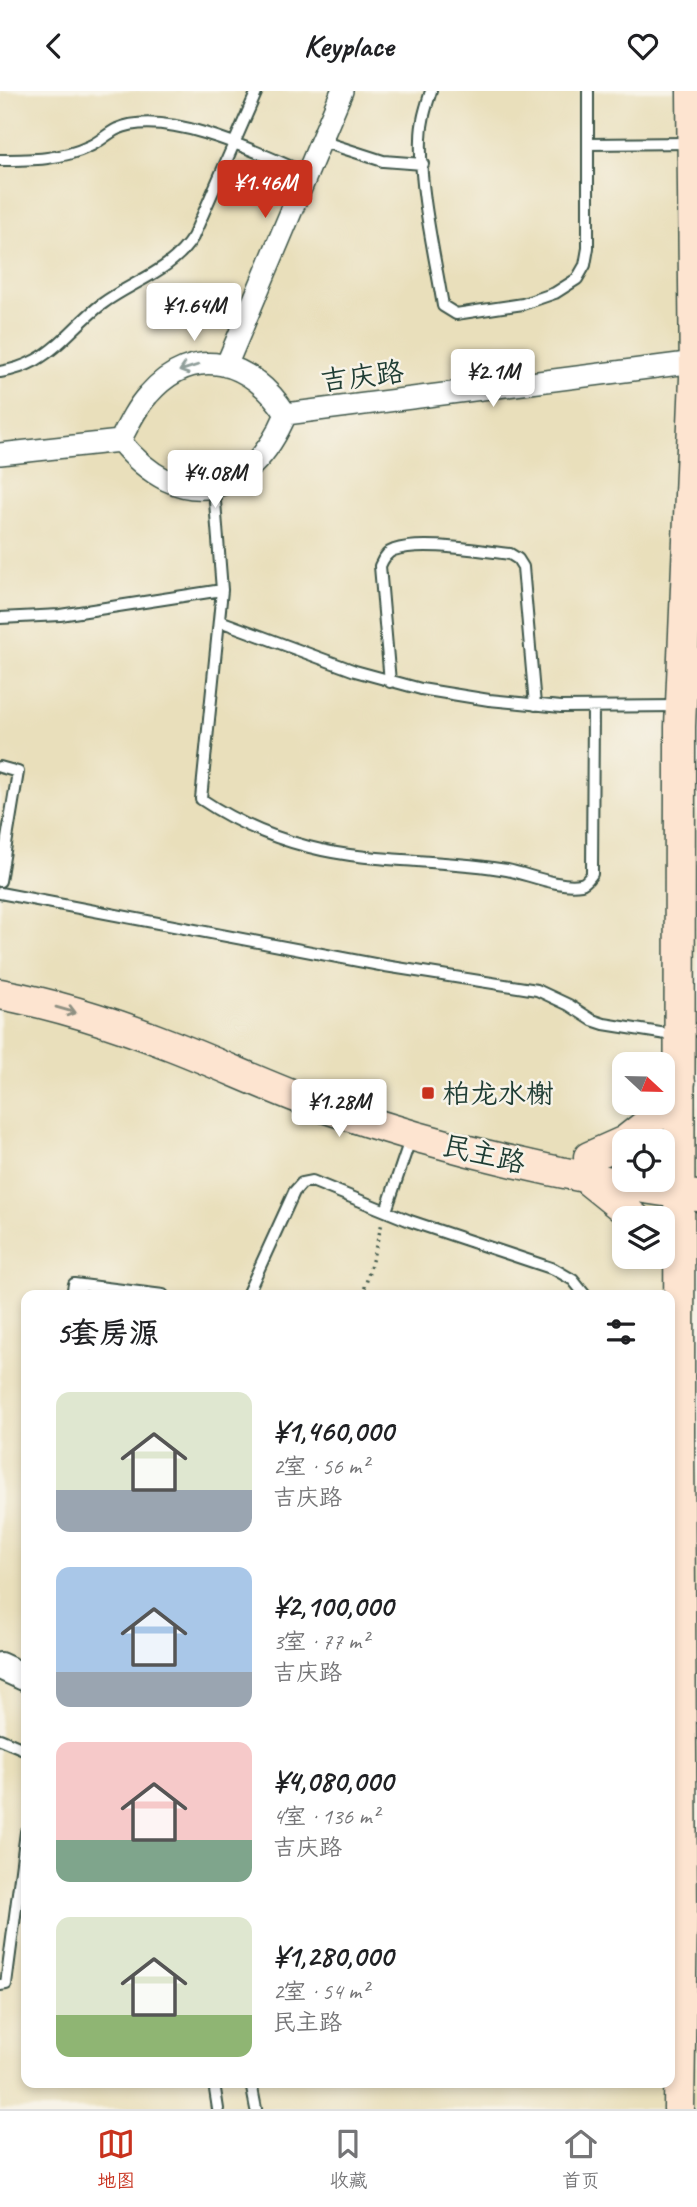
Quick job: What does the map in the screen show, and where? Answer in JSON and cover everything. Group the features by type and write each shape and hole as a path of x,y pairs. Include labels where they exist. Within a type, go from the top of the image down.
{"main road":[{"path":"675,1233 683,1182 680,1082 681,706 695,362 692,91"},
{"name":"民主路","path":"0,973 73,990 150,1016 325,1086 417,1117 586,1167 612,1165"},
{"name":"民主路","path":"0,994 67,1010 143,1035 318,1105 411,1137 683,1182"},
{"path":"640,1129 653,1119 680,1082"},
{"path":"612,1150 586,1167 622,1206"},
{"path":"671,1269 671,1290"},
{"path":"675,1523 683,1824 676,2090"}],"street":[{"path":"226,366 342,91"},
{"name":"吉庆路","path":"286,414 695,362"},
{"name":"吉庆路","path":"121,441 143,400 170,376 195,364 226,366 241,371 265,386 286,414"},
{"name":"吉庆路","path":"214,489 238,477 258,460 270,446 286,414"},
{"path":"0,454 121,441 136,460 156,475 178,485 214,489"},
{"path":"0,1667 21,1676"}],"lane":[{"path":"0,372 13,370 45,355 101,305 180,256 193,237 257,91"},
{"path":"431,91 422,123 422,164 443,306 456,314 537,300 577,279 585,265 588,248 588,91"},
{"path":"0,160 40,160 71,154 88,148 117,129 144,125 199,131 235,142 307,174"},
{"path":"321,141 383,161 422,164"},
{"path":"588,144 692,143"},
{"path":"214,489 222,590 201,799 255,830 310,848 370,858 482,866 580,884 587,881 592,874 593,707"},
{"path":"390,682 380,566 385,557 396,549 439,546 510,554 518,559 523,567 535,705"},
{"path":"0,618 60,615 222,590"},
{"path":"220,621 355,671 390,682 453,695 535,705 681,706"},
{"path":"0,767 18,772 0,881"},
{"path":"0,893 385,966 537,990 604,1024 680,1036"},
{"path":"386,1211 411,1137"},
{"path":"249,1290 294,1192 302,1183 316,1183 386,1211 554,1269 573,1280 581,1290"},
{"path":"73,1290 74,1284 123,1290"},
{"path":"0,1739 21,1748"},
{"path":"0,1985 6,1984 21,1870"},
{"path":"215,2088 218,2109"},
{"path":"252,2088 256,2109"}],"path":[{"path":"364,1290 386,1211"}],"place":[{"name":"柏龙水榭","path":"428,1093"}]}
